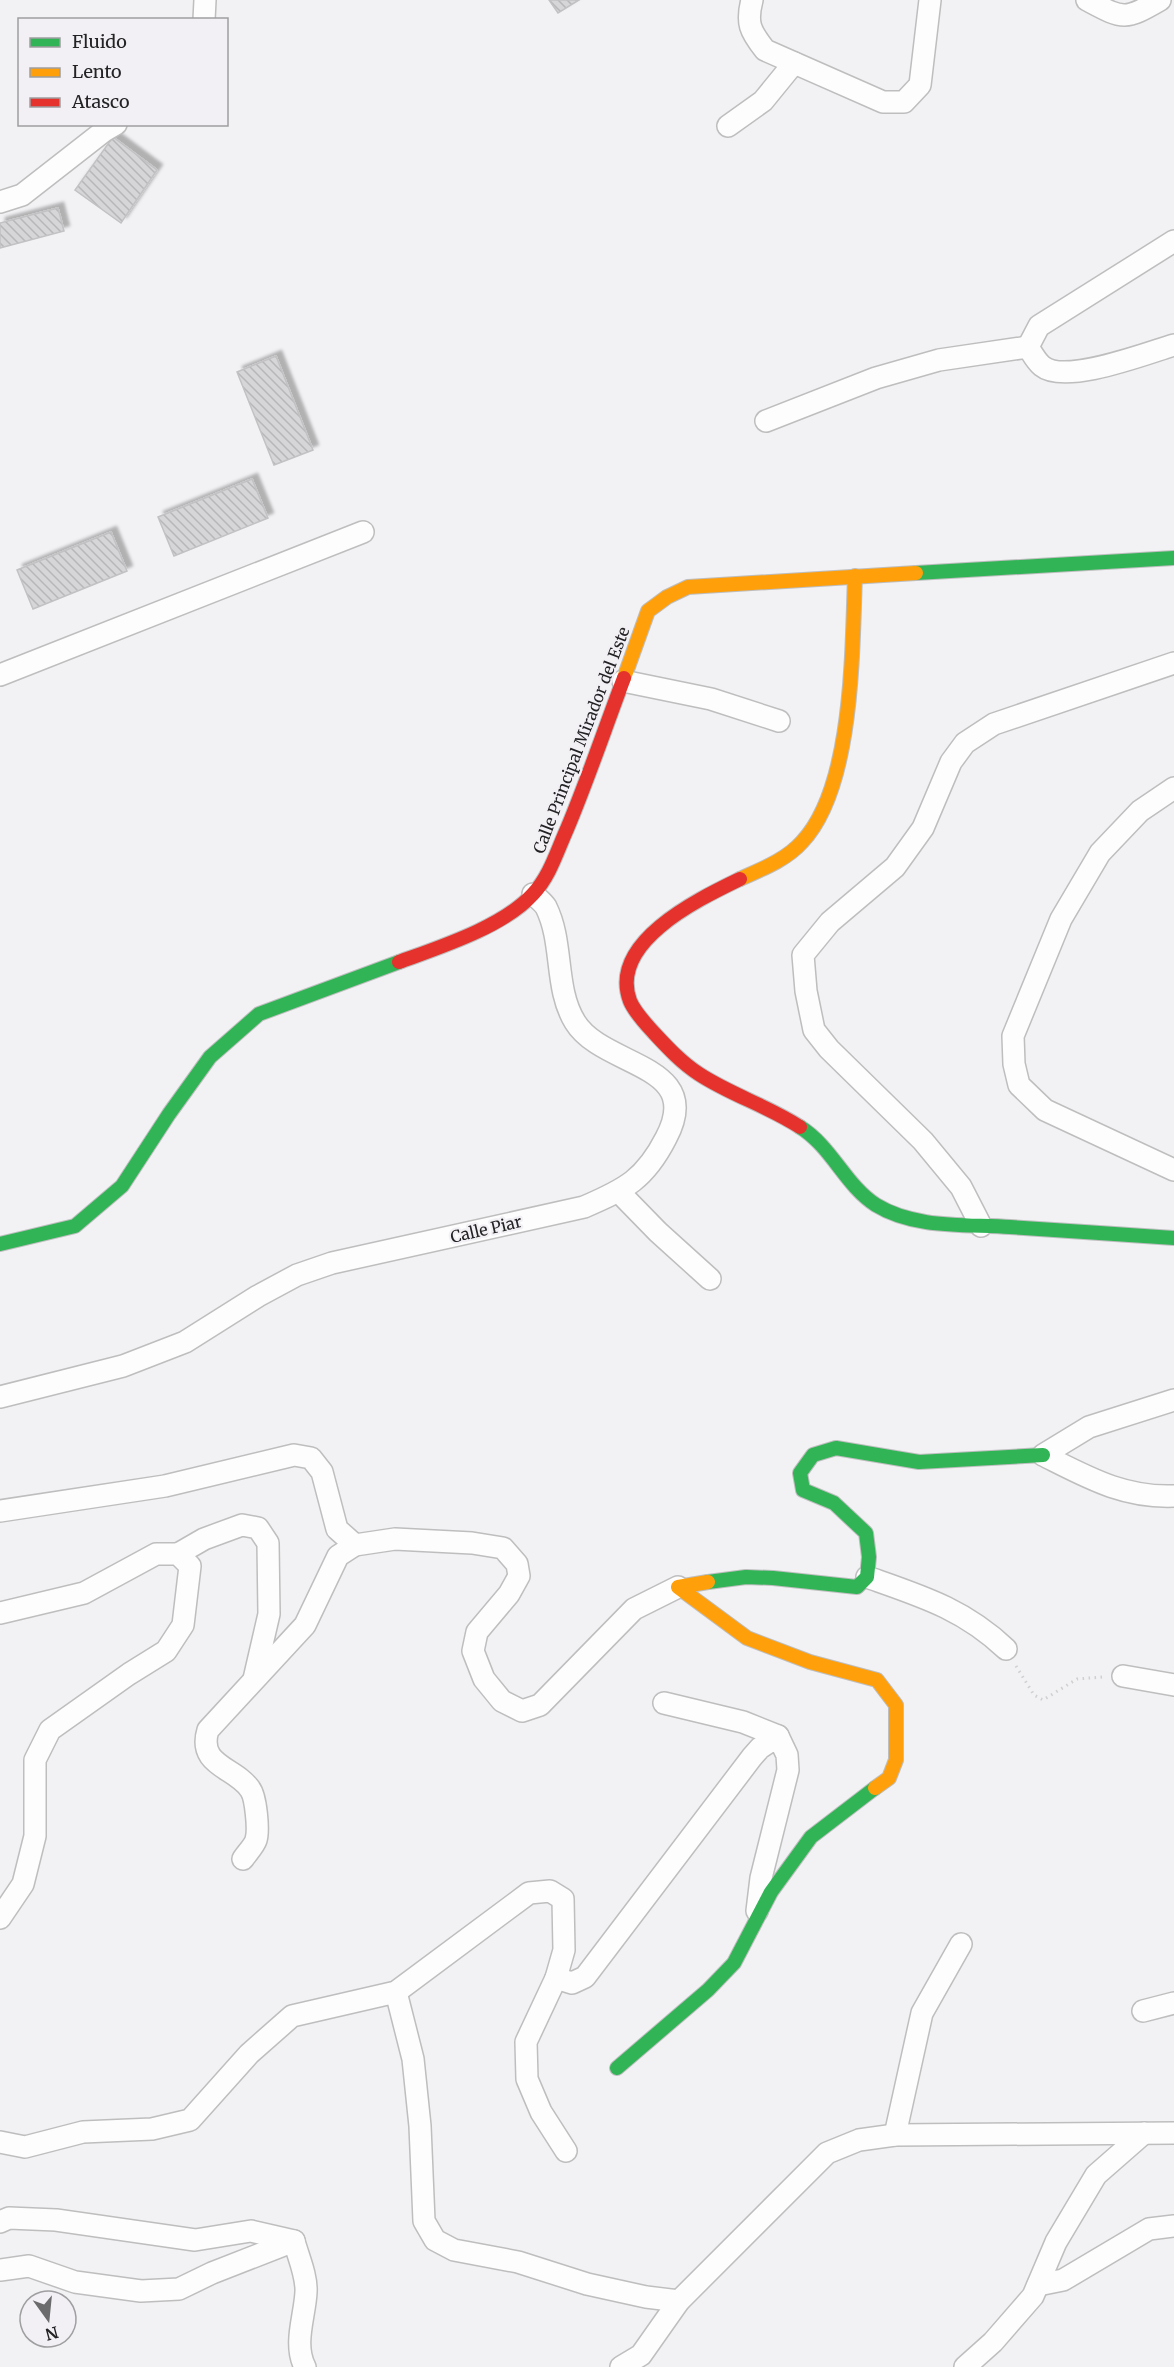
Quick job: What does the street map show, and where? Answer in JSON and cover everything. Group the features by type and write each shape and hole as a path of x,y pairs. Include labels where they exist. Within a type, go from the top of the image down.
{"street":[{"path":"204,18 206,0"},
{"path":"752,0 748,14 751,33 765,50 883,102 904,102 920,85 930,0"},
{"path":"1086,0 1115,15 1133,15 1160,0"},
{"path":"728,126 763,101 794,63"},
{"path":"0,202 22,195 113,126"},
{"path":"1028,347 1039,326 1174,241"},
{"path":"1028,347 1043,367 1066,374 1103,367 1174,345"},
{"path":"766,421 876,378 929,363 1028,347"},
{"path":"0,675 363,532"},
{"name":"Calle Principal Mirador del Este","path":"0,1244 75,1226 122,1186 210,1057 259,1014 456,941 510,913 533,894 549,871 582,793 648,611 668,597 688,587 1174,558"},
{"path":"855,576 848,685 837,767 821,815 807,837 783,858 704,897 663,923 639,947 627,974 630,1001 645,1024 696,1072 729,1091 780,1114 818,1141 866,1200 892,1213 932,1223 1174,1238"},
{"path":"981,1226 961,1187 923,1141 829,1049 814,1030 806,991 803,955 830,922 895,867 923,828 951,762 965,743 994,724 1174,663"},
{"path":"623,681 711,699 779,722"},
{"path":"1174,788 1140,811 1100,853 1061,919 1013,1036 1014,1064 1019,1085 1045,1110 1174,1170"},
{"name":"Calle Piar","path":"0,1397 123,1366 185,1342 258,1296 297,1275 332,1263 584,1206 619,1192 650,1167 668,1136 676,1112 674,1095 662,1078 596,1043 576,1024 565,999 557,944 545,906 533,894"},
{"path":"619,1192 658,1232 710,1279"},
{"path":"243,1859 256,1839 256,1805 250,1789 212,1759 205,1741 208,1730 305,1625 338,1556 355,1545 395,1539 472,1543 503,1548 517,1564 519,1576 509,1594 477,1632 473,1651 484,1678 496,1694 502,1701 522,1711 540,1705 634,1609 678,1587 719,1579 784,1578 830,1586 857,1587 867,1577 869,1557 866,1533 834,1503 803,1490 800,1473 813,1455 836,1448 919,1462 1043,1455 1089,1427 1174,1400"},
{"path":"0,1511 165,1486 294,1455 310,1458 322,1472 337,1529 355,1545"},
{"path":"1043,1455 1102,1484 1148,1497 1174,1496"},
{"path":"0,1613 84,1593 156,1554 178,1554 204,1539 243,1525 258,1528 268,1543 269,1614 253,1682"},
{"path":"0,1918 23,1884 35,1836 35,1760 50,1730 129,1674 166,1651 183,1625 187,1605 190,1566 178,1554"},
{"path":"867,1577 937,1602 984,1629 1006,1649"},
{"path":"617,2068 708,1990 734,1963 771,1892 811,1837 889,1778 896,1760 896,1705 877,1680 810,1662 747,1638 678,1587"},
{"path":"1122,1676 1174,1685"},
{"path":"664,1703 743,1722 778,1736 787,1755 788,1770 760,1878 757,1920"},
{"path":"556,1978 572,1983 585,1977 752,1757 760,1748 778,1736"},
{"path":"0,2142 25,2147 83,2132 152,2128 190,2120 249,2054 292,2016 396,1992 529,1893 550,1891 563,1899 564,1950 556,1978 526,2042 527,2079 541,2112 566,2151"},
{"path":"896,2135 902,2097 922,2013 961,1944"},
{"path":"396,1992 413,2059 420,2126 424,2221 435,2240 454,2250 518,2262 607,2288 679,2301"},
{"path":"1143,2011 1174,2003"},
{"path":"965,2367 993,2342 1033,2296 1056,2242 1096,2175 1144,2133"},
{"path":"621,2367 641,2355 679,2301 827,2153 859,2140 896,2135 1174,2133"},
{"path":"0,2222 9,2218 56,2220 195,2240 251,2231 294,2241"},
{"path":"1038,2285 1063,2280 1149,2229 1174,2226"},
{"path":"0,2270 29,2266 75,2282 141,2291 179,2289 212,2273 294,2241"},
{"path":"294,2241 306,2290 300,2327 300,2358 305,2367"}],"path":[{"path":"1006,1649 1034,1695 1043,1700 1077,1679 1122,1676"}],"building":[{"path":"549,0 579,0 558,13"},
{"path":"113,137 157,170 121,223 75,190"},
{"path":"58,208 64,231 0,248 0,223"},
{"path":"276,356 313,450 274,465 237,372"},
{"path":"252,479 268,518 174,556 158,517"},
{"path":"111,532 127,571 33,609 17,570"}],"traffic: fast":[{"path":"916,573 1174,558"},
{"path":"0,1244 75,1226 122,1186 210,1057 259,1014 399,962"},
{"path":"800,1127 821,1145 865,1197 891,1213 907,1218 942,1224 1174,1238"},
{"path":"708,1582 746,1577 857,1587 867,1577 869,1557 866,1533 834,1503 803,1490 800,1473 813,1455 836,1448 919,1462 1043,1455"},
{"path":"617,2068 708,1990 734,1963 771,1892 811,1837 875,1788"}],"traffic: slow":[{"path":"624,678 648,611 667,597 688,587 916,573"},
{"path":"740,879 773,864 796,848 819,818 832,788 847,716 851,678 855,576"},
{"path":"708,1582 678,1587 747,1638 810,1662 877,1680 896,1705 896,1760 889,1778 875,1788"}],"traffic: jam":[{"path":"399,962 452,943 488,926 520,906 539,887 553,863 575,810 624,678"},
{"path":"740,879 681,911 661,925 644,942 632,960 627,980 630,1001 655,1034 693,1070 800,1127"}]}
